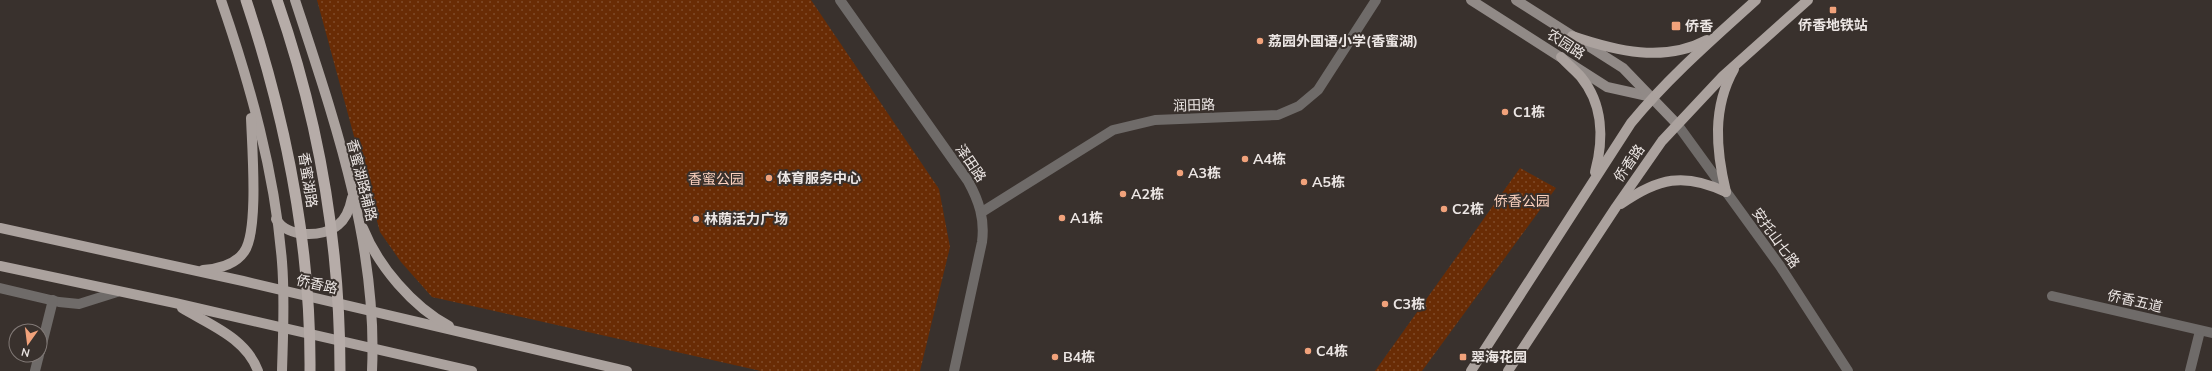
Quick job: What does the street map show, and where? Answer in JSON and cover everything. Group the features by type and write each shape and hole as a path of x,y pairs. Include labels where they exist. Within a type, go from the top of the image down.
{"highway":[{"name":"香蜜湖路","path":"246,0 276,97 290,161 307,287 310,371"},
{"name":"香蜜湖路","path":"277,0 304,84 323,168 336,278 340,371"}],"main road":[{"path":"220,0 251,100 269,171 282,264 284,328 282,371"},
{"name":"香蜜湖路辅路","path":"295,0 315,59 353,190 372,311 372,371"},
{"name":"农园路","path":"1471,0 1607,87 1652,97"},
{"name":"农园路","path":"1516,0 1624,68 1677,124"},
{"name":"侨香路","path":"1471,371 1631,123 1652,97 1756,0"},
{"name":"侨香路","path":"1508,371 1648,160 1677,124 1737,64 1808,0"},
{"path":"1572,36 1604,47 1652,54 1697,45 1722,31"},
{"path":"1561,57 1581,77 1593,97 1599,114 1601,135 1600,156 1593,181"},
{"path":"1726,192 1718,162 1717,126 1724,93 1737,64"},
{"path":"189,270 208,270 229,264 243,254 249,242 252,222 251,100"},
{"path":"1616,207 1639,191 1666,182 1698,181 1726,192"},
{"path":"276,219 282,226 296,233 312,234 330,230 339,225 345,217 350,208 353,190"},
{"path":"355,203 368,239 385,268 426,310 459,332"},
{"name":"侨香路","path":"0,228 372,311 627,371"},
{"path":"0,266 117,292 175,303 472,371"},
{"path":"175,303 238,342 248,352 258,371"}],"street":[{"name":"泽田路","path":"840,0 968,181 982,212 984,230 982,242 954,371"},
{"name":"润田路","path":"982,212 1099,136 1125,126 1155,120 1266,116 1289,112 1310,98 1318,90 1376,0"},
{"name":"安托山七路","path":"1677,124 1780,266 1848,371"},
{"path":"0,288 53,300 79,304 117,292"},
{"name":"侨香五道","path":"2052,296 2212,333"},
{"path":"47,323 53,300"},
{"path":"2190,371 2200,330"}],"green space":[{"name":"香蜜公园","path":"317,0 811,0 939,189 950,247 920,371 761,371 432,297 401,262 380,232"},
{"name":"侨香公园","path":"1520,168 1556,188 1422,371 1375,371"}],"place":[{"name":"侨香地铁站","path":"1833,10"},
{"name":"侨香","path":"1676,26"},
{"name":"荔园外国语小学(香蜜湖)","path":"1260,41"},
{"name":"C1栋","path":"1505,112"},
{"name":"A4栋","path":"1245,159"},
{"name":"A3栋","path":"1180,173"},
{"name":"体育服务中心","path":"769,178"},
{"name":"A5栋","path":"1304,182"},
{"name":"A2栋","path":"1123,194"},
{"name":"C2栋","path":"1444,209"},
{"name":"A1栋","path":"1062,218"},
{"name":"林荫活力广场","path":"696,219"},
{"name":"C3栋","path":"1385,304"},
{"name":"C4栋","path":"1308,351"},
{"name":"B4栋","path":"1055,357"},
{"name":"翠海花园","path":"1463,357"}]}
